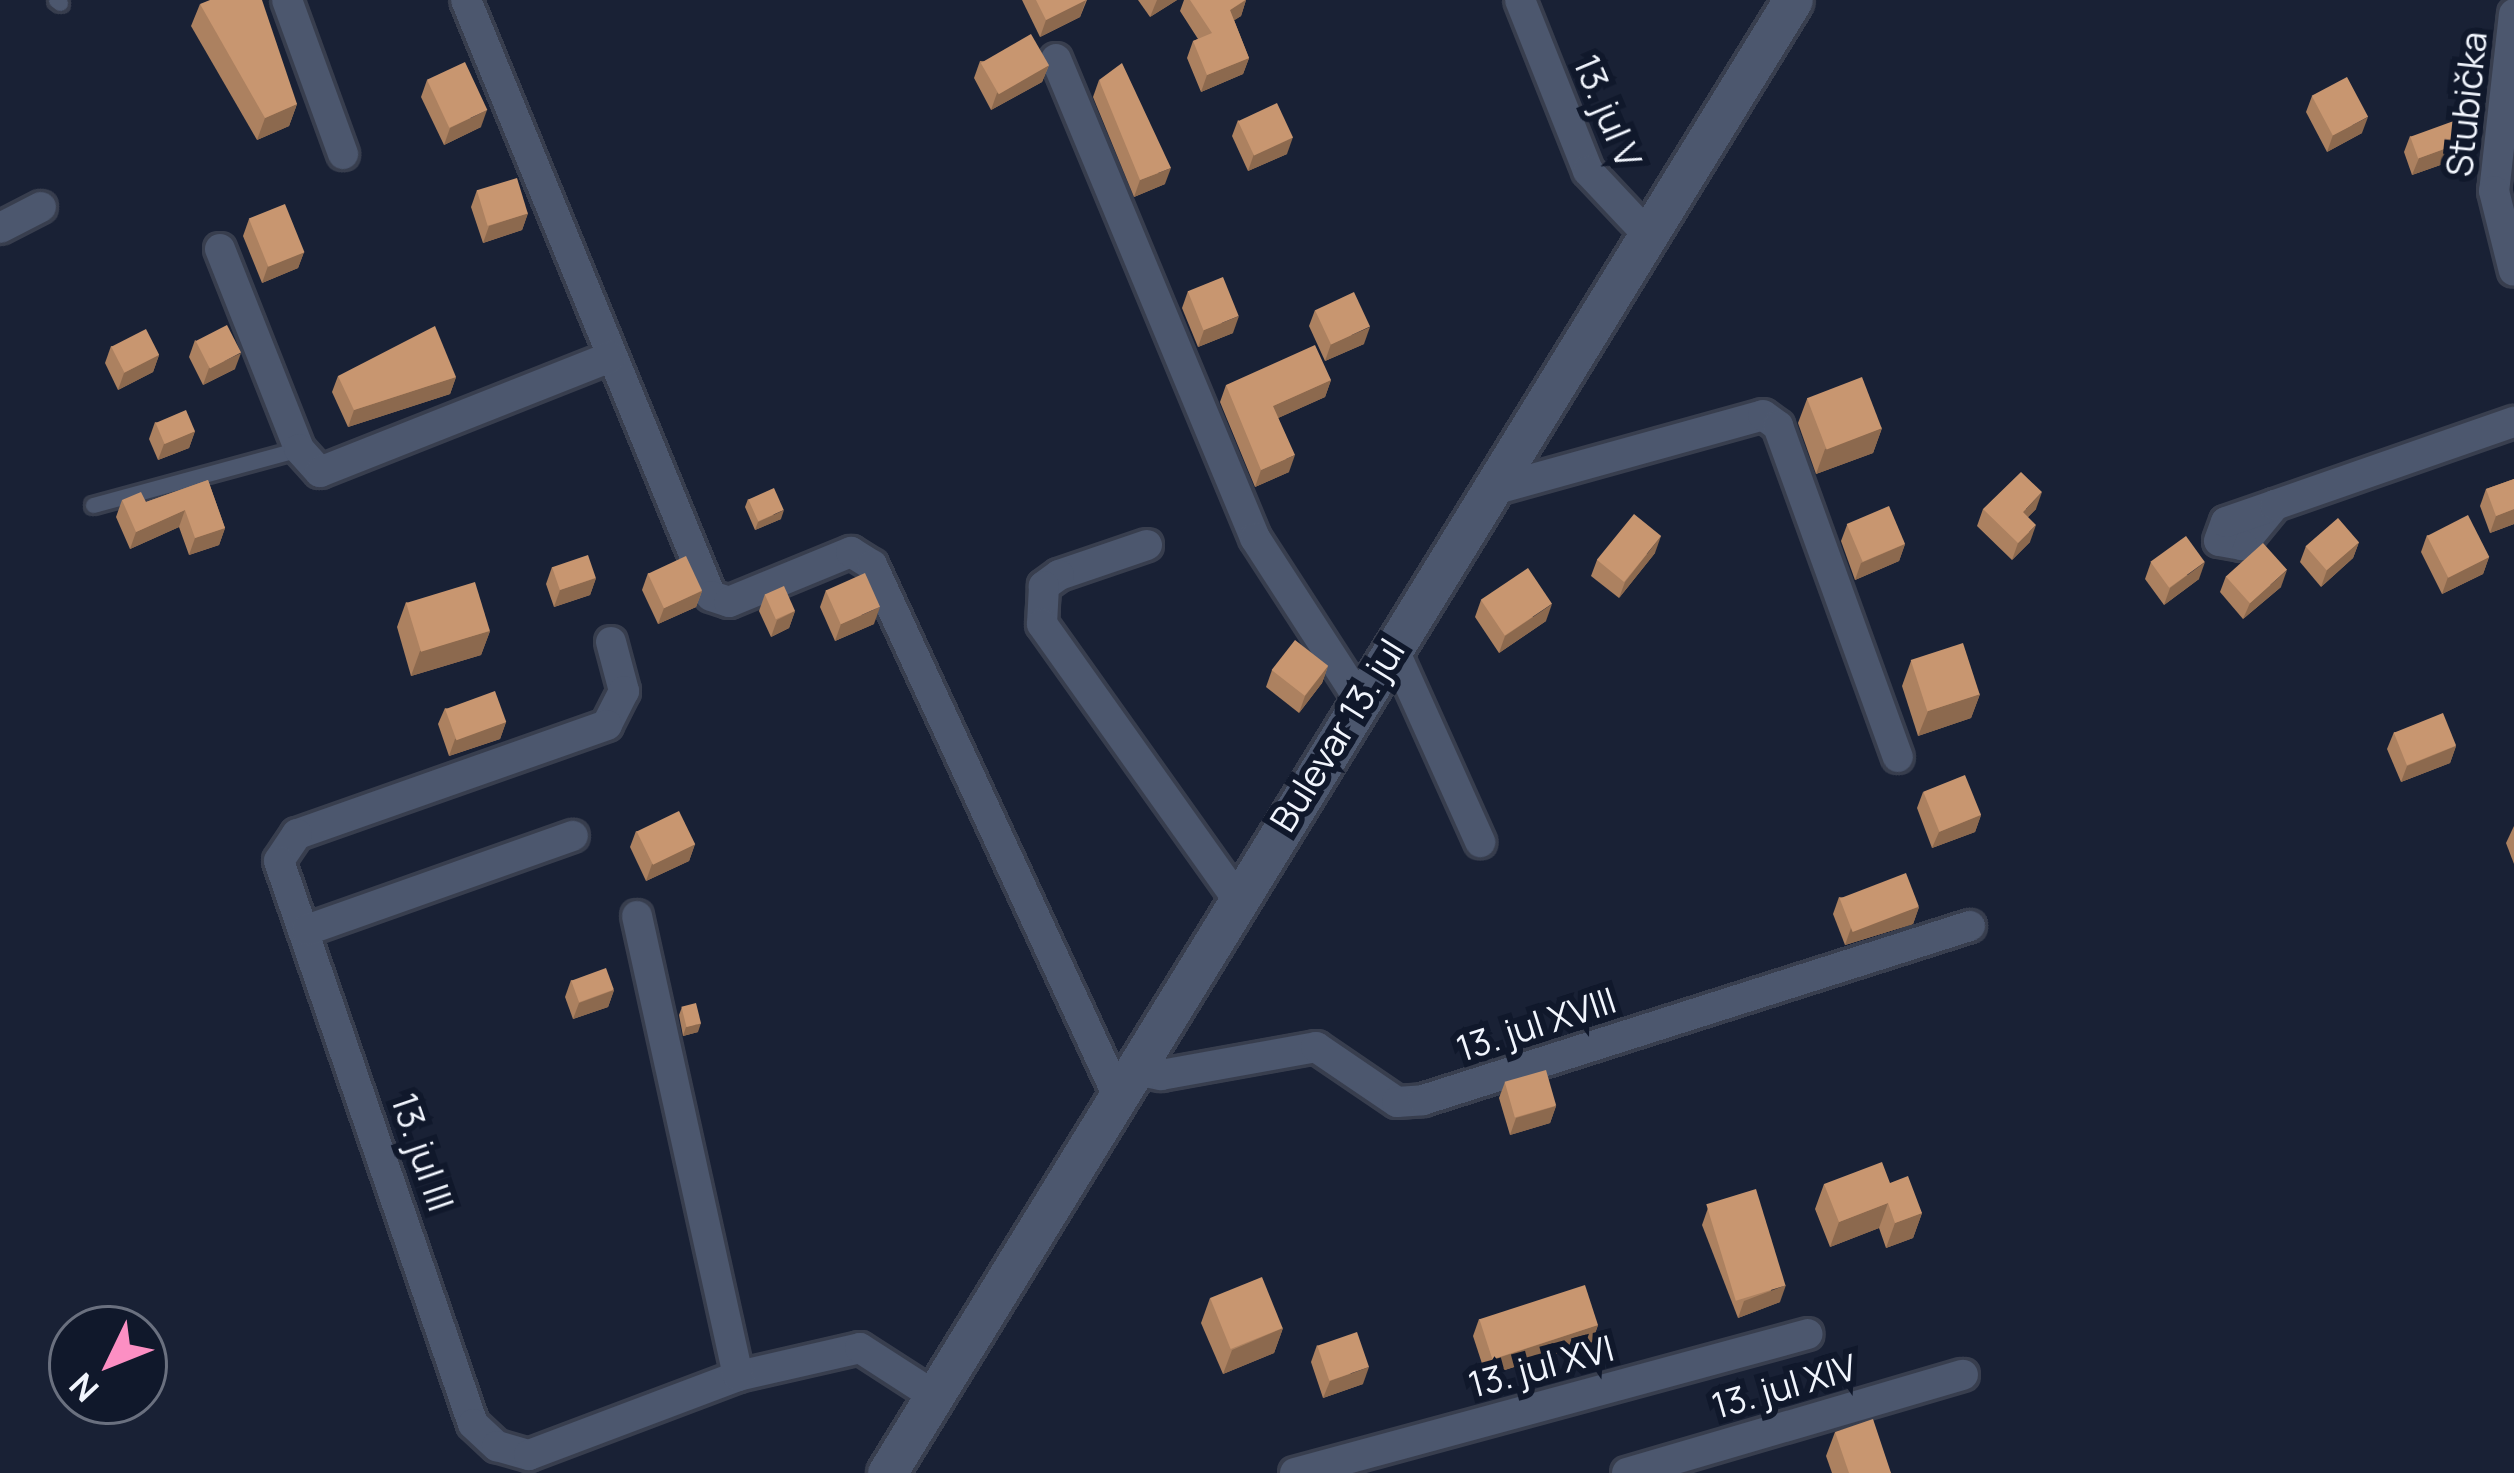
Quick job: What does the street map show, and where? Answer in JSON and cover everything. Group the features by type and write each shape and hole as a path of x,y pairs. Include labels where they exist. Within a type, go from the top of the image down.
{"street":[{"path":"287,0 343,154"},
{"path":"466,0 711,596 729,602 851,552 872,565 1124,1082"},
{"name":"13. jul V","path":"1520,0 1596,184 1648,235"},
{"name":"Bulevar 13. jul","path":"886,1473 1358,697 1493,490 1793,0"},
{"name":"Stubička","path":"2514,14 2494,191 2514,271"},
{"path":"1056,59 1255,538 1358,697"},
{"path":"0,228 41,207"},
{"path":"220,249 299,448 334,471 611,357"},
{"path":"1493,490 1763,415 1778,426 1898,757"},
{"path":"2275,505 2514,422"},
{"path":"1147,545 1059,574 1044,586 1042,624 1236,897"},
{"name":"13. jul III","path":"610,642 624,691 607,725 285,842 279,861 308,930 473,1424 497,1446 529,1454 738,1376 860,1348 933,1395"},
{"path":"1393,648 1480,842"},
{"path":"308,930 573,836"},
{"path":"637,916 738,1376"},
{"name":"13. jul XVIII","path":"1124,1082 1316,1047 1396,1102 1423,1100 1970,926"},
{"name":"13. jul XVI","path":"1295,1473 1808,1334"},
{"name":"13. jul XIV","path":"1627,1473 1963,1375"}],"lane":[{"path":"93,505 299,448"}],"building":[{"path":"262,0 297,104 265,118 200,4"},
{"path":"1036,0 1086,0 1046,20"},
{"path":"1190,0 1245,0 1230,10 1249,58 1207,75 1193,41 1212,33"},
{"path":"1031,34 1049,65 999,94 981,63"},
{"path":"465,62 487,110 449,128 427,80"},
{"path":"1122,63 1171,168 1140,180 1099,80"},
{"path":"2347,77 2368,117 2333,136 2312,96"},
{"path":"1277,103 1293,137 1254,156 1238,121"},
{"path":"2462,118 2470,140 2418,158 2410,137"},
{"path":"517,178 528,213 488,226 477,190"},
{"path":"285,204 304,252 268,267 249,219"},
{"path":"1223,277 1239,316 1204,330 1188,291"},
{"path":"1354,292 1370,326 1331,345 1315,310"},
{"path":"227,325 241,353 210,369 196,341"},
{"path":"435,326 456,377 354,410 338,376"},
{"path":"146,329 159,355 124,373 111,347"},
{"path":"1315,345 1331,380 1273,406 1295,455 1261,470 1226,385"},
{"path":"1862,377 1882,428 1827,449 1807,398"},
{"path":"186,410 195,431 165,444 156,423"},
{"path":"2021,472 2042,492 2023,512 2036,525 2018,543 1983,509"},
{"path":"2514,479 2514,509 2496,516 2486,489"},
{"path":"208,480 225,528 195,538 185,510 136,532 122,500 141,492 146,502"},
{"path":"774,488 784,510 758,521 748,499"},
{"path":"1889,506 1905,544 1863,562 1847,524"},
{"path":"1634,514 1661,536 1624,582 1597,560"},
{"path":"2468,515 2489,557 2448,578 2427,536"},
{"path":"2338,518 2359,542 2327,570 2306,546"},
{"path":"2186,536 2205,562 2169,588 2150,562"},
{"path":"2263,543 2287,570 2250,603 2226,576"},
{"path":"588,555 596,578 560,590 552,567"},
{"path":"686,556 702,590 664,608 648,574"},
{"path":"1528,568 1552,604 1505,636 1481,600"},
{"path":"865,573 880,607 841,624 826,590"},
{"path":"475,582 490,631 421,652 406,603"},
{"path":"784,586 795,611 776,619 765,595"},
{"path":"1295,640 1328,666 1305,696 1272,670"},
{"path":"1963,643 1980,694 1927,711 1911,660"},
{"path":"495,691 506,722 456,740 445,709"},
{"path":"2443,713 2456,745 2407,765 2394,733"},
{"path":"1965,775 1981,815 1939,832 1923,792"},
{"path":"679,811 695,844 653,865 637,832"},
{"path":"1906,873 1919,907 1853,932 1840,898"},
{"path":"606,968 614,990 579,1002 571,981"},
{"path":"696,1003 701,1023 687,1027 681,1007"},
{"path":"1546,1070 1556,1106 1515,1117 1505,1082"},
{"path":"1882,1162 1890,1183 1908,1176 1922,1213 1895,1223 1888,1203 1839,1222 1824,1184"},
{"path":"1756,1189 1786,1286 1736,1301 1706,1204"},
{"path":"1262,1277 1283,1328 1231,1349 1210,1298"},
{"path":"1585,1285 1598,1325 1492,1359 1479,1319"},
{"path":"1357,1332 1369,1367 1329,1381 1317,1346"},
{"path":"1873,1419 1891,1473 1849,1473 1835,1432"}]}
